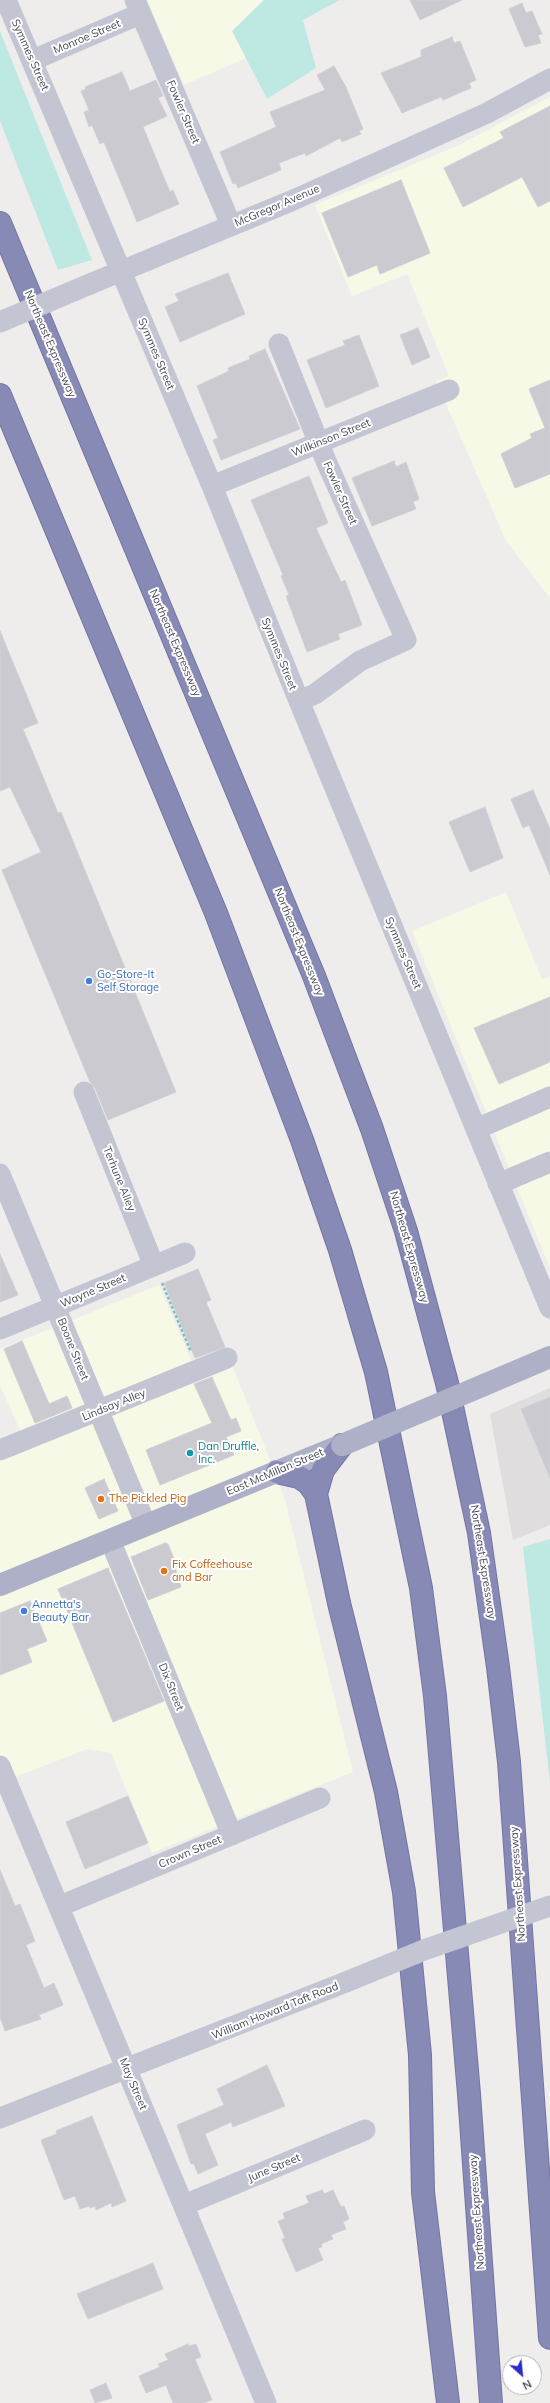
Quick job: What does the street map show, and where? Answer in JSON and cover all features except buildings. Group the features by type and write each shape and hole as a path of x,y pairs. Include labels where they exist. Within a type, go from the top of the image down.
{"highway":[{"name":"Northeast Expressway","path":"0,223 319,991 372,1129 406,1231 447,1382 479,1533 498,1667 508,1754 550,2338"},
{"name":"Northeast Expressway","path":"0,395 216,913 302,1140 340,1250 376,1372 421,1588 435,1696 467,2070 490,2403"},
{"path":"316,1494 323,1470 342,1445"},
{"path":"277,1472 299,1477 308,1483 316,1494 352,1654 386,1792 404,1892 420,2055 423,2192 448,2403"}],"main road":[{"name":"East McMillan Street","path":"0,1585 277,1472 550,1357"}],"street":[{"name":"Symmes Street","path":"6,0 33,60 212,486 299,701 550,1308"},
{"name":"Monroe Street","path":"33,60 137,7"},
{"name":"Fowler Street","path":"137,7 231,225"},
{"name":"McGregor Avenue","path":"0,322 231,225 480,116 550,79"},
{"name":"Fowler Street","path":"279,344 319,442 406,640 360,661 315,694 299,701"},
{"name":"Wilkinson Street","path":"212,486 449,390"},
{"name":"Terhune Alley","path":"84,1092 158,1273"},
{"path":"476,1129 550,1097"},
{"path":"498,1184 550,1162"},
{"name":"Boone Street","path":"0,1174 146,1525"},
{"name":"Wayne Street","path":"0,1329 56,1307 158,1273 185,1253"},
{"name":"Lindsay Alley","path":"0,1450 227,1358"},
{"name":"Dix Street","path":"110,1540 232,1835"},
{"name":"May Street","path":"0,1766 60,1906 266,2403"},
{"name":"Crown Street","path":"60,1906 320,1798"},
{"name":"William Howard Taft Road","path":"0,2118 127,2070 424,1950 550,1906"},
{"name":"June Street","path":"184,2205 364,2130"}],"path":[{"path":"158,1273 192,1355"}],"shaded area":[{"path":"147,0 264,0 232,31 246,58 184,85"},
{"path":"264,0 340,0 303,20 316,68 267,99 232,31"},
{"path":"0,31 92,260 58,270 0,121"},
{"path":"550,97 550,598 506,541 436,381 449,376 407,274 352,296 315,205 457,146"},
{"path":"506,892 542,979 550,976 550,1268 412,931"},
{"path":"159,1285 193,1364 226,1350 263,1442 285,1500 353,1772 152,1853 111,1753 87,1749 0,1783 0,1457 27,1446 0,1385 0,1349"},
{"path":"550,1388 550,1525 513,1540 490,1414"},
{"path":"550,1539 550,1783 523,1547"}],"place":[{"name":"Go-Store-It Self Storage","path":"89,981"},
{"name":"Dan Druffle, Inc.","path":"190,1453"},
{"name":"The Pickled Pig","path":"101,1499"},
{"name":"Fix Coffeehouse and Bar","path":"164,1571"},
{"name":"Annetta's Beauty Bar","path":"24,1611"}]}
